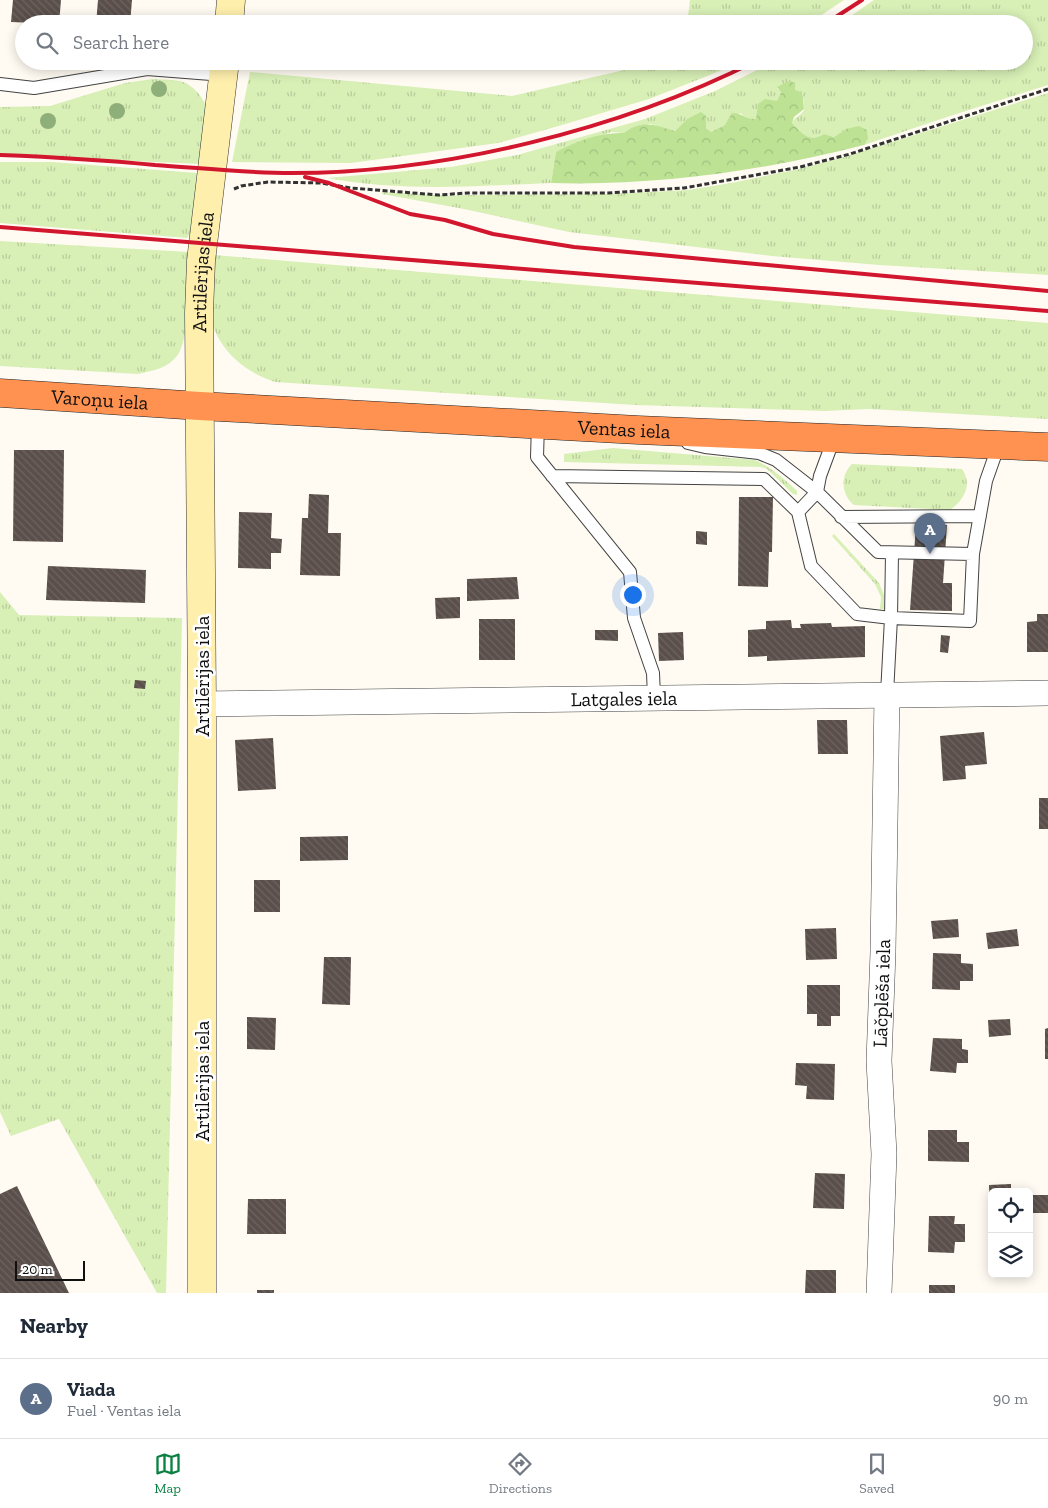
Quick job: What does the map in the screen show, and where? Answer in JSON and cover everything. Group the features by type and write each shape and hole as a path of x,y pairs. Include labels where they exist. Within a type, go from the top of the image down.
{"highway":[{"name":"Varoņu iela","path":"0,392 200,406"},
{"name":"Ventas iela","path":"200,406 638,430 1048,447"}],"street":[{"path":"230,15 231,0"},
{"name":"Artilērijas iela","path":"202,1293 202,704 199,313 200,261 224,70"},
{"name":"Latgales iela","path":"202,704 1048,693"},
{"name":"Lāčplēša iela","path":"879,1293 884,1154 879,1061 883,952 887,694"}],"lane":[{"path":"0,84 34,88 141,70"},
{"path":"538,424 537,457 630,572 634,618 653,673 654,697"},
{"path":"638,430 705,447 760,453 776,460 817,492 878,552 973,554"},
{"path":"798,512 817,492 820,476 830,449 840,437"},
{"path":"552,476 764,479 798,512 811,566 857,614 891,618 970,621 973,554 986,481 999,444"},
{"path":"841,517 980,516"},
{"path":"887,694 892,553"}],"path":[{"path":"208,199 220,196 241,186 268,182 321,183 350,188 439,195 467,193 608,193 684,188 800,167 850,154 1048,90"}],"green space":[{"path":"690,0 844,0 822,15 688,15"},
{"path":"874,0 1048,0 1048,85 864,145 868,139 846,129 834,137 824,134 814,138 806,136 792,123 804,110 802,92 777,88 781,91 777,102 756,119 750,120 740,113 725,125 711,132 706,128 706,116 687,119 675,131 650,124 624,133 611,132 556,152 551,183 411,187 327,178 451,167 517,155 645,119 715,91 757,70 1033,70 1033,15 852,15"},
{"path":"624,70 722,70 649,99 498,143 351,163 232,162 250,72 512,96"},
{"path":"153,79 172,80 188,84 203,100 208,120 200,164 0,155 0,107 50,106 125,83"},
{"path":"789,81 795,83 795,90 802,92 804,109 794,117 792,123 803,134 814,138 824,134 834,137 846,129 859,126 867,130 868,139 864,145 787,162 709,175 630,182 551,183 556,152 572,144 598,136 624,133 637,126 649,124 675,131 687,119 701,112 706,116 706,128 711,132 725,125 732,113 756,119 758,104 765,99 777,101 781,92 777,87"},
{"path":"1048,93 1048,275 879,265 772,256 569,232 464,209 382,194 382,192 451,196 609,194 688,190 799,169 844,157"},
{"path":"0,162 52,162 197,173 192,231 187,238 0,223"},
{"path":"0,241 189,252 187,322 185,336 177,356 164,366 138,374 0,366"},
{"path":"214,255 1048,323 1048,419 869,409 825,411 635,405 275,382 241,364 231,355 216,334 210,309"},
{"path":"613,448 755,460 767,466 782,478 797,491 797,495 793,494 767,469 761,467 564,462 564,454"},
{"path":"852,464 962,469 967,486 963,497 950,510 854,505 844,491 845,474"},
{"path":"834,534 879,583 884,595 884,609 880,609 881,597 875,584 832,536"},
{"path":"0,592 19,615 182,618 166,1293 157,1293 59,1119 11,1136 0,1112"}],"building":[{"path":"13,0 61,0 60,15 15,15 15,22 11,22"},
{"path":"98,0 132,0 131,15 97,15"},
{"path":"14,450 64,450 63,542 13,541"},
{"path":"309,494 329,495 328,533 341,533 340,576 300,575 302,518 308,518"},
{"path":"739,497 773,497 772,552 769,552 768,587 738,586"},
{"path":"239,512 272,513 271,538 282,539 281,553 271,553 271,569 238,568"},
{"path":"916,525 947,525 943,583 952,583 952,611 910,610"},
{"path":"696,531 707,532 707,545 696,544"},
{"path":"48,566 146,570 145,603 46,600"},
{"path":"517,577 519,599 467,601 467,579"},
{"path":"460,597 460,618 436,619 435,598"},
{"path":"1037,614 1048,614 1048,652 1027,652 1027,622 1037,621"},
{"path":"479,619 515,619 515,660 479,660"},
{"path":"791,620 792,628 801,628 800,624 831,623 832,627 865,626 865,657 767,661 767,656 748,657 748,630 766,629 766,621"},
{"path":"595,630 618,630 618,641 595,640"},
{"path":"683,632 684,660 659,661 658,633"},
{"path":"941,635 950,636 948,653 940,652"},
{"path":"135,680 146,681 145,689 134,688"},
{"path":"817,720 847,720 848,754 818,754"},
{"path":"984,732 987,764 965,766 966,779 943,781 940,736"},
{"path":"273,738 276,789 238,791 235,740"},
{"path":"1039,798 1048,798 1048,829 1039,829"},
{"path":"348,836 348,860 300,861 300,837"},
{"path":"254,880 280,880 280,912 254,912"},
{"path":"958,919 959,937 933,939 931,921"},
{"path":"836,928 837,959 806,960 805,929"},
{"path":"1017,929 1019,946 988,949 986,933"},
{"path":"933,953 961,954 961,963 973,964 973,981 960,981 960,990 932,989"},
{"path":"324,957 351,957 350,1005 322,1004"},
{"path":"807,985 840,985 840,1016 831,1016 831,1026 817,1026 817,1014 807,1014"},
{"path":"247,1017 276,1018 275,1050 247,1049"},
{"path":"1010,1019 1011,1035 989,1037 988,1020"},
{"path":"1048,1028 1048,1059 1045,1059 1045,1029"},
{"path":"933,1038 962,1039 962,1049 968,1050 968,1063 957,1063 956,1073 930,1071"},
{"path":"796,1063 835,1064 834,1100 806,1099 807,1086 795,1085"},
{"path":"928,1130 957,1130 957,1142 969,1142 969,1162 928,1161"},
{"path":"815,1173 845,1174 844,1209 813,1208"},
{"path":"1011,1184 1011,1188 989,1188 989,1185"},
{"path":"17,1186 69,1293 0,1293 0,1194"},
{"path":"1033,1195 1048,1195 1048,1213 1033,1213"},
{"path":"248,1199 286,1199 286,1234 247,1234"},
{"path":"929,1216 955,1216 954,1224 965,1224 965,1242 955,1242 954,1253 928,1252"},
{"path":"806,1270 836,1270 836,1293 805,1293"},
{"path":"929,1285 955,1285 955,1293 929,1293"},
{"path":"257,1290 274,1290 274,1293 257,1293"}],"railway":[{"path":"839,15 862,0"},
{"path":"0,155 274,173 349,171 409,165 469,156 530,143 589,127 647,108 703,86 737,70"},
{"path":"305,177 329,183 410,214 445,220 493,234 574,247 1048,291"},
{"path":"0,227 1048,311"}],"place":[{"name":"Viada","path":"930,554"}]}
